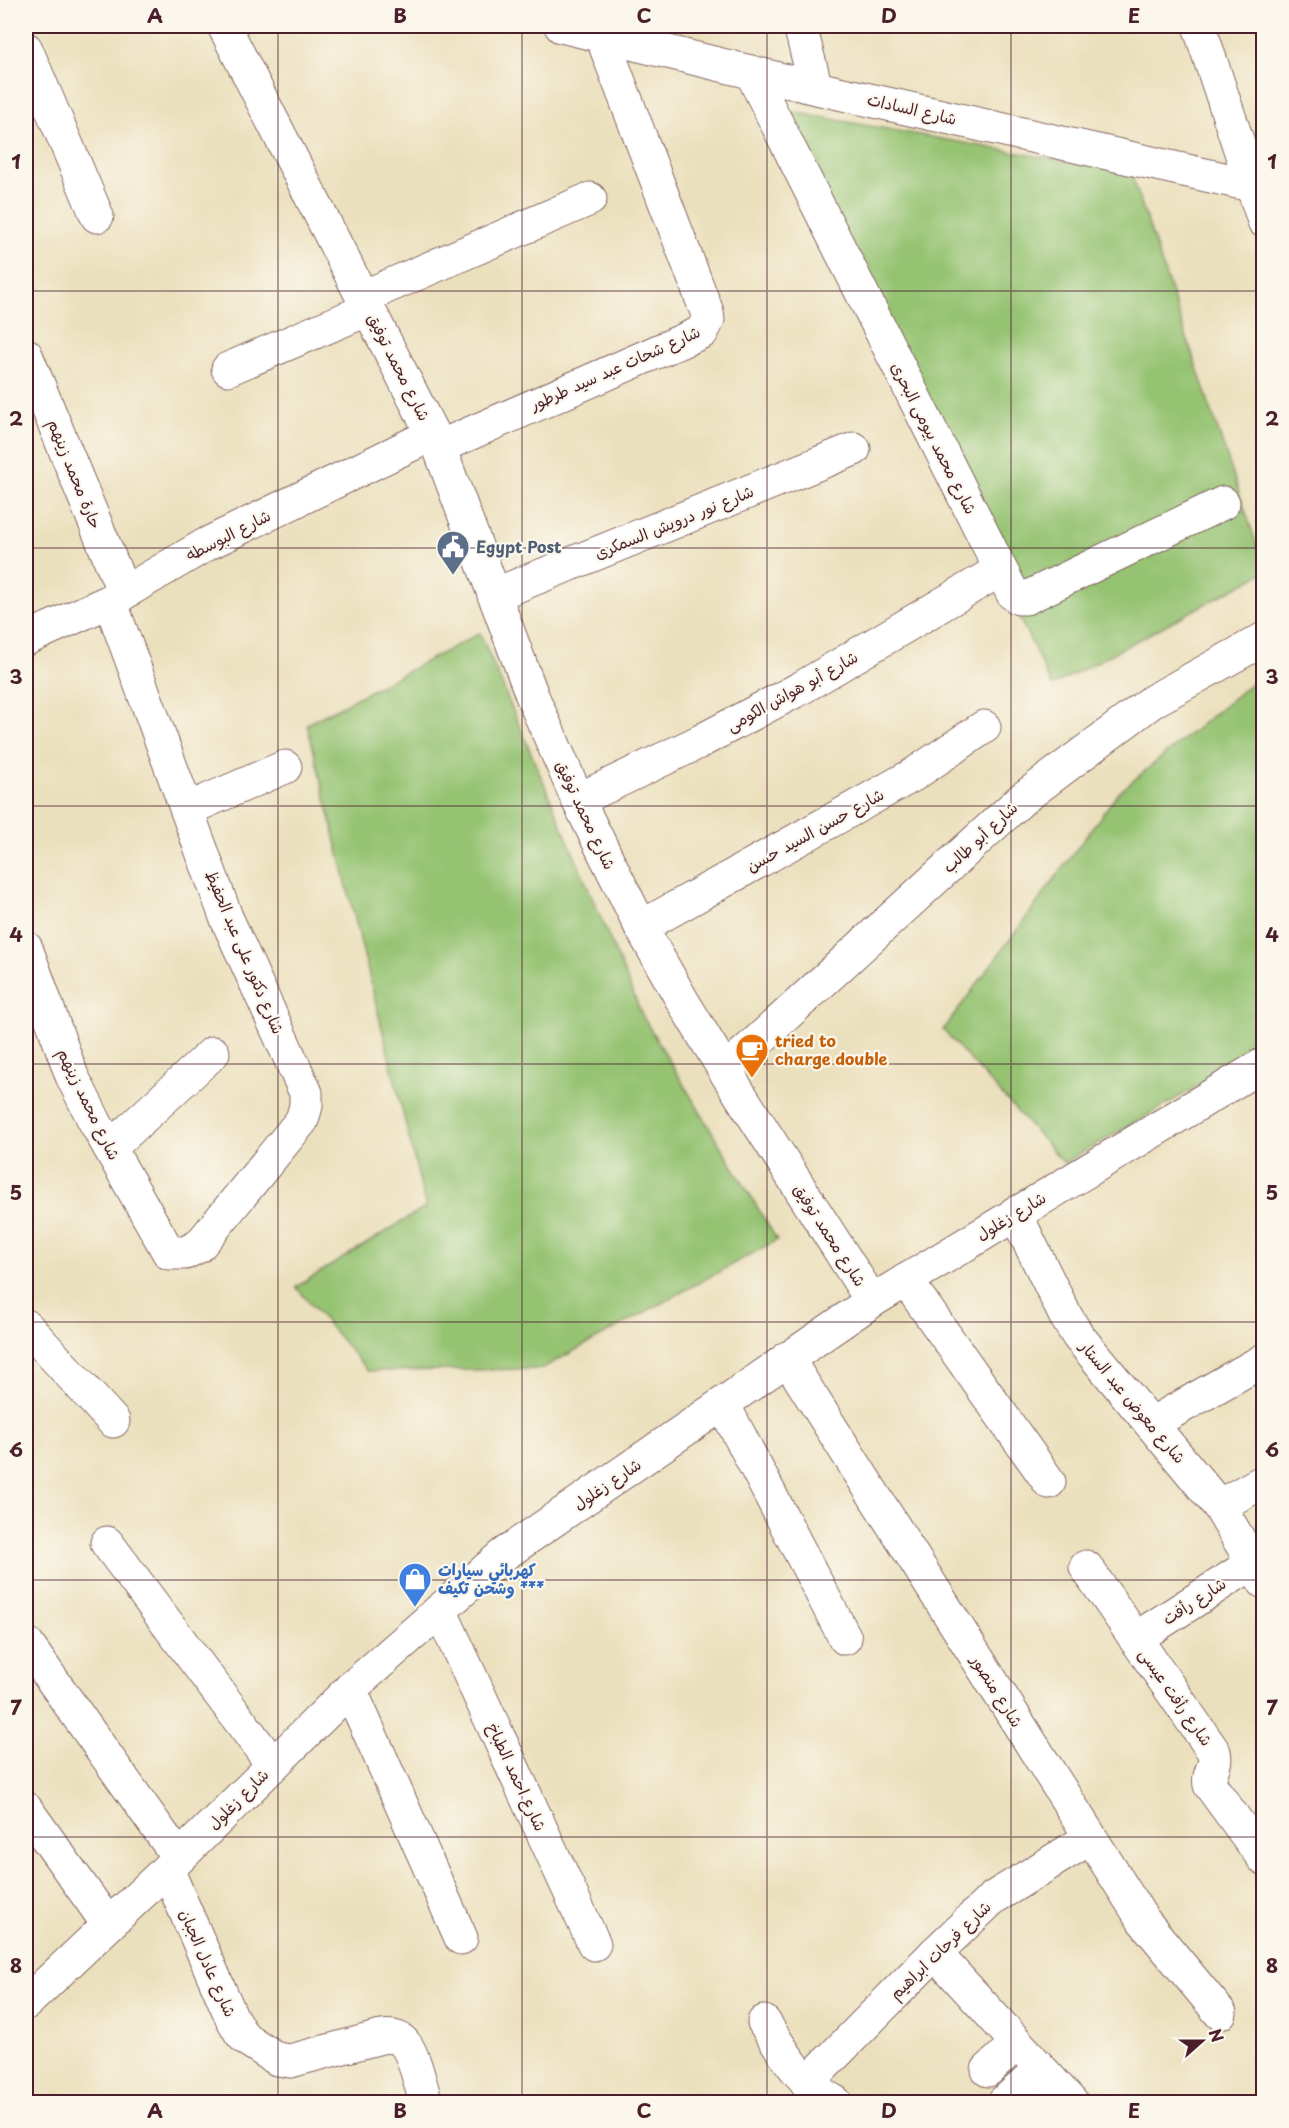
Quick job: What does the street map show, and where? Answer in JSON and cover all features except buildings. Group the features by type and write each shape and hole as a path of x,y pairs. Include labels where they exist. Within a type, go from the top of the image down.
{"street":[{"name":"شارع محمد توفيق","path":"224,26 436,440 533,698 578,800 641,927 725,1071 872,1301"},
{"name":"شارع السادات","path":"561,26 816,88 1258,186"},
{"path":"800,26 816,88"},
{"path":"1199,26 1258,186 1263,221"},
{"name":"شارع شحات عبد سيد طرطور","path":"436,440 702,332 706,326 707,312 602,37"},
{"path":"26,49 97,216"},
{"name":"شارع محمد بيومى البحرى","path":"751,72 1013,594 1019,598 1026,598 1223,503"},
{"name":"شارع محمد توفيق","path":"366,303 590,199"},
{"path":"228,369 366,303"},
{"name":"حارة محمد زينهم","path":"26,355 117,597"},
{"name":"شارع البوسطه","path":"26,639 117,597 207,544 436,440"},
{"name":"شارع نور درويش السمكرى","path":"494,595 854,449"},
{"name":"شارع أبو هواش الكومى","path":"578,800 697,743 801,688 1000,570"},
{"name":"شارع دكتور على عبد الحفيظ","path":"117,597 226,917 306,1093 306,1106 302,1120 199,1246 185,1252 169,1253"},
{"name":"شارع أبو طالب","path":"725,1071 1022,799 1153,701 1263,639"},
{"name":"شارع حسن السيد حسن","path":"641,927 902,781 984,727"},
{"path":"188,809 285,767"},
{"name":"شارع محمد زينهم","path":"26,948 72,1076 169,1253"},
{"path":"110,1148 213,1053"},
{"name":"شارع زغلول","path":"26,2002 173,1864 350,1689 503,1555 872,1301 1015,1213 1261,1070"},
{"name":"شارع معوض عبد الستار","path":"1015,1213 1065,1315 1078,1336 1219,1506 1258,1572"},
{"path":"906,1280 1049,1482"},
{"path":"30,1341 113,1421"},
{"name":"شارع منصور","path":"787,1358 1143,1920 1220,2013"},
{"path":"1151,1424 1263,1360"},
{"path":"723,1404 845,1638"},
{"path":"1219,1506 1263,1480"},
{"path":"108,1543 273,1765"},
{"name":"شارع رأفت عيسى","path":"1086,1567 1214,1752 1215,1765 1209,1775 1210,1785 1260,1847"},
{"name":"شارع رأفت","path":"1135,1639 1258,1572"},
{"name":"شارع احمد الطباخ","path":"440,1610 594,1944"},
{"path":"26,1643 173,1864"},
{"path":"350,1689 461,1938"},
{"path":"26,1809 108,1924"},
{"name":"شارع فرحات ابراهيم","path":"807,2083 935,1953 993,1898 1090,1838"},
{"name":"شارع عادل الجبان","path":"173,1864 231,2016 246,2039 277,2059 290,2061 381,2037 393,2036 404,2042 410,2053 426,2103"},
{"path":"935,1953 1071,2103"},
{"path":"764,2022 793,2068 821,2095 835,2103"},
{"path":"988,2070 1017,2043"},
{"path":"1004,2103 1041,2070"}],"green space":[{"path":"776,109 1131,173 1263,563 1263,573 1052,686"},
{"path":"480,633 643,1017 777,1240 541,1369 368,1371 296,1287 426,1207 307,724"},
{"path":"1263,679 1263,1049 1064,1163 943,1030 1118,793 1252,683"}],"place":[{"name":"Egypt Post","path":"453,576"},
{"name":"tried to charge double","path":"752,1079"},
{"name":"كهربائي سيارات وشحن تكيف ***","path":"415,1608"}]}
